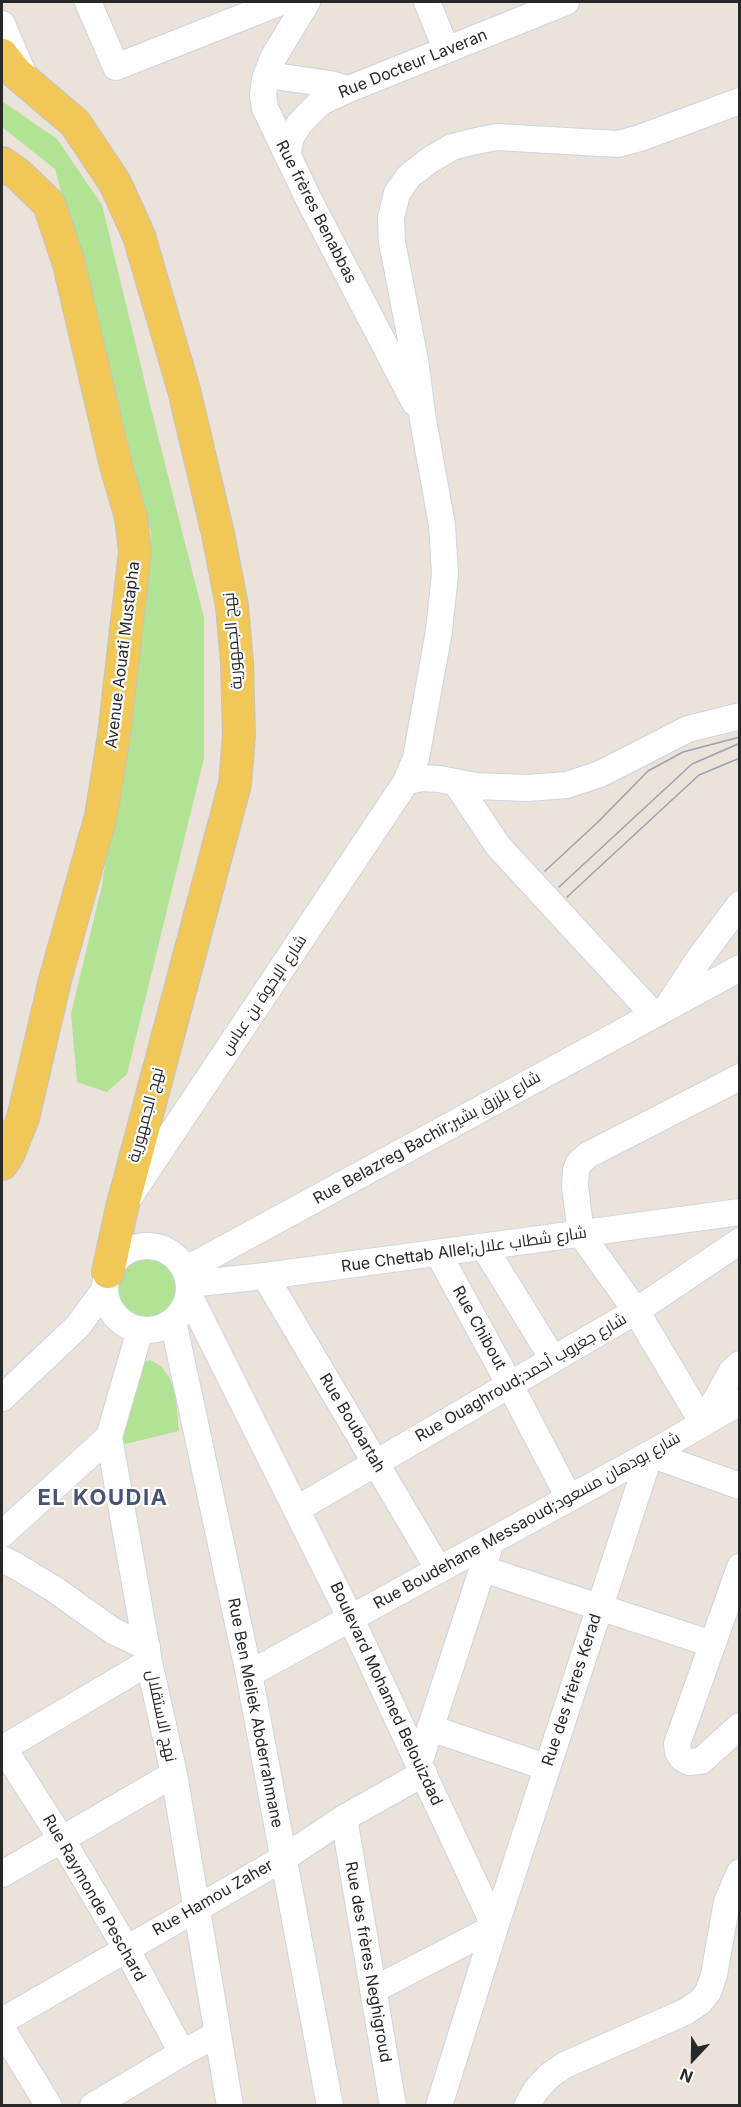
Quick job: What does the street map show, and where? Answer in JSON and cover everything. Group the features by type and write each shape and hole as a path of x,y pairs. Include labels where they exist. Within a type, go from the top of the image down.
{"main road":[{"name":"نهج الجمهورية","path":"2,55 16,73 75,123 115,183 139,237 184,390 218,534 232,606 236,652 239,735 235,784 122,1208 106,1281"},
{"name":"Avenue Aouati Mustapha","path":"2,163 18,174 49,204 69,264 116,466 131,517 135,552 114,735 102,816 55,980 23,1118 9,1154 2,1164"}],"street":[{"path":"88,2 116,67 281,2"},
{"name":"Rue frères Benabbas","path":"307,2 273,58 263,95 265,108 423,420"},
{"path":"427,2 446,50"},
{"name":"Rue Docteur Laveran","path":"287,155 291,137 300,123 321,102 348,89 566,2"},
{"path":"2,24 26,81"},
{"path":"267,75 330,84 348,89"},
{"path":"423,420 415,360 392,242 391,218 395,201 409,176 452,147 497,136 618,144 740,101"},
{"name":"شارع الإخوة بن عباس","path":"122,1208 406,782 416,758 439,631 445,574 442,525 423,420"},
{"path":"406,782 421,778 527,788 567,784 600,774 688,729 740,716"},
{"path":"456,783 498,846 661,1010 740,904"},
{"name":"Rue Belazreg Bachir;شارع بلزرق بشير","path":"187,1283 661,1010 740,968"},
{"path":"740,1077 588,1155 579,1163 576,1170 575,1186 581,1234 636,1311 703,1423 732,1371 740,1364"},
{"name":"Rue Chettab Allel;شارع شطاب علال","path":"187,1283 265,1276 740,1212"},
{"name":"Rue Ouaghroud;شارع جغروب أحمد","path":"297,1509 636,1311 740,1240"},
{"path":"2,1398 78,1326 120,1256 138,1247 152,1247 166,1251 177,1259 187,1283 186,1305 173,1321 163,1327 140,1330 126,1325 115,1316 107,1304 106,1281"},
{"path":"484,1247 554,1359"},
{"name":"Rue Chibout","path":"438,1253 569,1498"},
{"name":"Rue Boubartah","path":"265,1276 439,1570"},
{"name":"Boulevard Mohamed Belouizdad","path":"187,1283 351,1618 495,1927"},
{"name":"Rue Ben Meliek Abderrahmane","path":"173,1321 249,1674 330,2106"},
{"name":"نهج الاستقلال","path":"140,1330 109,1437 148,1655 174,1774 230,2106"},
{"name":"Rue Boudehane Messaoud;شارع بودهان مسعود","path":"249,1674 650,1454 740,1402"},
{"path":"2,1534 109,1437"},
{"path":"650,1454 740,1485"},
{"name":"Rue des frères Kerad","path":"495,1927 650,1454"},
{"path":"421,1768 430,1728 492,1541"},
{"path":"2,1559 54,1589 148,1655 2,1748"},
{"path":"740,1567 677,1744 678,1752 682,1758 693,1763 701,1761 740,1726"},
{"path":"483,1569 712,1644"},
{"path":"430,1728 546,1767"},
{"name":"Rue Raymonde Peschard","path":"2,1748 62,1840 126,1948 182,2053"},
{"name":"Rue Hamou Zaher","path":"2,2021 284,1858 421,1768"},
{"path":"2,1874 174,1774"},
{"name":"Rue des frères Neghigroud","path":"344,1818 393,2106"},
{"path":"527,2106 536,2090 549,2076 565,2065 685,2012 700,2002 708,1992 714,1975 727,1902 740,1872"},
{"path":"373,1990 495,1927"},
{"path":"439,2106 495,1927"},
{"path":"2,2029 49,2106"},
{"path":"93,2106 218,2034"}],"green space":[{"path":"2,101 57,139 102,205 204,618 204,758 127,1074 107,1092 77,1082 71,1014 102,885 140,627 151,533 55,169 2,127"},
{"path":"141,1258 153,1258 169,1267 176,1277 178,1289 176,1301 169,1311 153,1320 141,1320 130,1315 121,1306 116,1295 116,1283 121,1272 130,1263"},
{"path":"150,1360 161,1366 175,1391 179,1431 121,1445 123,1422 136,1365"}],"tram line":[{"path":"545,871 648,771 683,752 740,737"},
{"path":"559,887 692,764 738,744"},
{"path":"567,897 699,775 740,758"}],"district":[{"name":"EL KOUDIA","path":"103,1498"}]}
